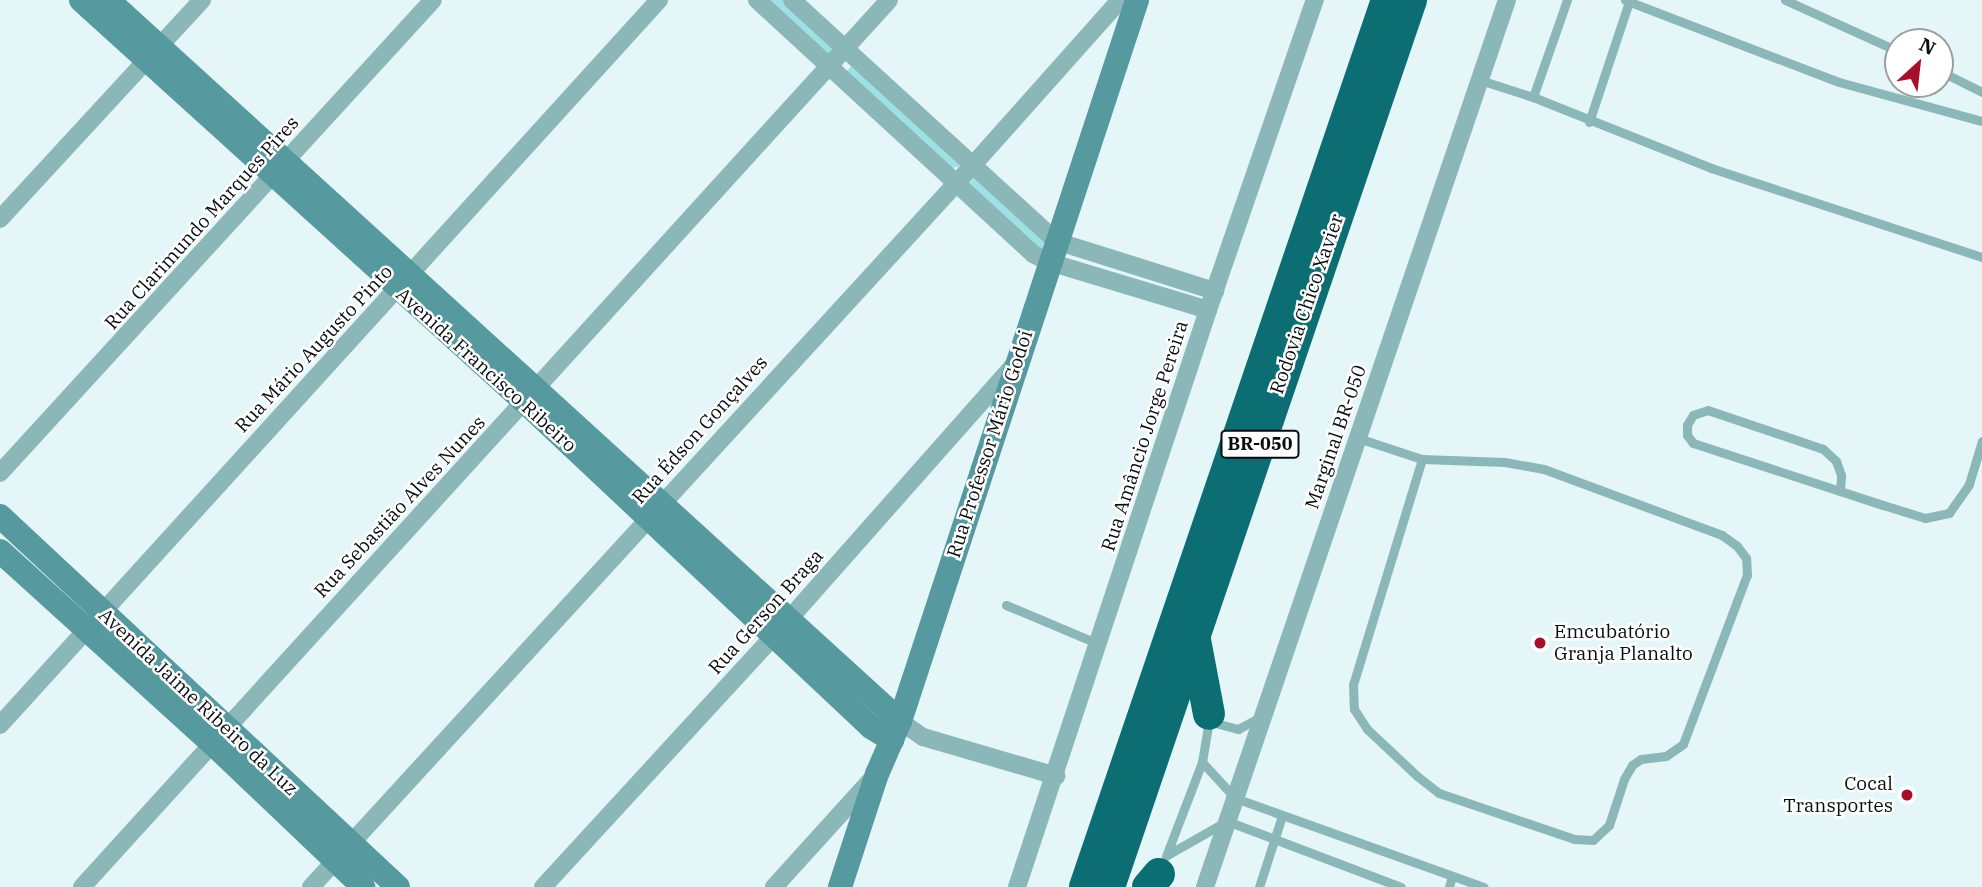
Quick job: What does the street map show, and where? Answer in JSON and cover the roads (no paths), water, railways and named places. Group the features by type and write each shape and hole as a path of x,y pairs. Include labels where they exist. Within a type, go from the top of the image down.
{"highway":[{"name":"Rodovia Chico Xavier","path":"1085,887 1387,0"},
{"name":"Rodovia Chico Xavier","path":"1109,887 1411,0"},
{"path":"1195,636 1209,714"}],"street":[{"name":"Avenida Francisco Ribeiro","path":"81,0 153,55 280,168 896,730"},
{"name":"Avenida Francisco Ribeiro","path":"108,0 153,55"},
{"path":"0,219 202,0"},
{"name":"Rua Clarimundo Marques Pires","path":"0,473 433,0"},
{"name":"Rua Mário Augusto Pinto","path":"0,725 659,0"},
{"path":"757,0 1033,254 1052,251 1215,291"},
{"path":"792,0 973,165 1052,251 1208,310"},
{"name":"Rua Sebastião Alves Nunes","path":"82,887 889,0"},
{"name":"Rua Édson Gonçalves","path":"311,887 973,165 1120,0"},
{"name":"Rua Professor Mário Godoi","path":"840,887 877,774 896,730 1137,0"},
{"name":"Rua Amâncio Jorge Pereira","path":"1017,887 1056,776 1208,310 1315,0"},
{"name":"Marginal BR-050","path":"1205,887 1507,0"},
{"name":"Rua Gerson Braga","path":"543,887 781,627 1017,362"},
{"name":"Avenida Jaime Ribeiro da Luz","path":"0,516 94,621"},
{"name":"Avenida Jaime Ribeiro da Luz","path":"0,551 94,621 343,853 398,887"},
{"path":"896,730 1056,776"},
{"path":"774,887 877,774"},
{"name":"Avenida Jaime Ribeiro da Luz","path":"343,853 363,887"}],"lane":[{"path":"1533,97 1567,0"},
{"path":"1785,0 1884,45"},
{"path":"1589,122 1627,1 1839,82 1982,121"},
{"path":"1954,78 1982,92"},
{"path":"1480,80 1533,97 1589,122 1711,168 1982,257"},
{"path":"1840,491 1841,475 1836,461 1823,449 1708,410 1693,415 1687,425 1686,435 1693,443 1840,491 1924,518 1949,513 1969,484 1982,441"},
{"path":"1357,438 1422,459 1505,461 1544,469 1722,536 1737,546 1746,558 1747,575 1683,744 1666,756 1641,758 1632,765 1624,779 1609,824 1593,840 1574,839 1439,793 1367,729 1354,709 1353,684 1422,459"},
{"path":"1006,605 1099,644"},
{"path":"1209,714 1219,724 1238,729 1263,715"},
{"path":"1160,874 1202,762 1209,714"},
{"path":"1202,762 1235,798 1484,887"},
{"path":"1259,887 1282,816"},
{"path":"1160,874 1227,821 1401,887"},
{"path":"1449,887 1452,876"}],"place":[{"name":"Emcubatório Granja Planalto","path":"1540,643"},
{"name":"Cocal Transportes","path":"1907,795"}]}
